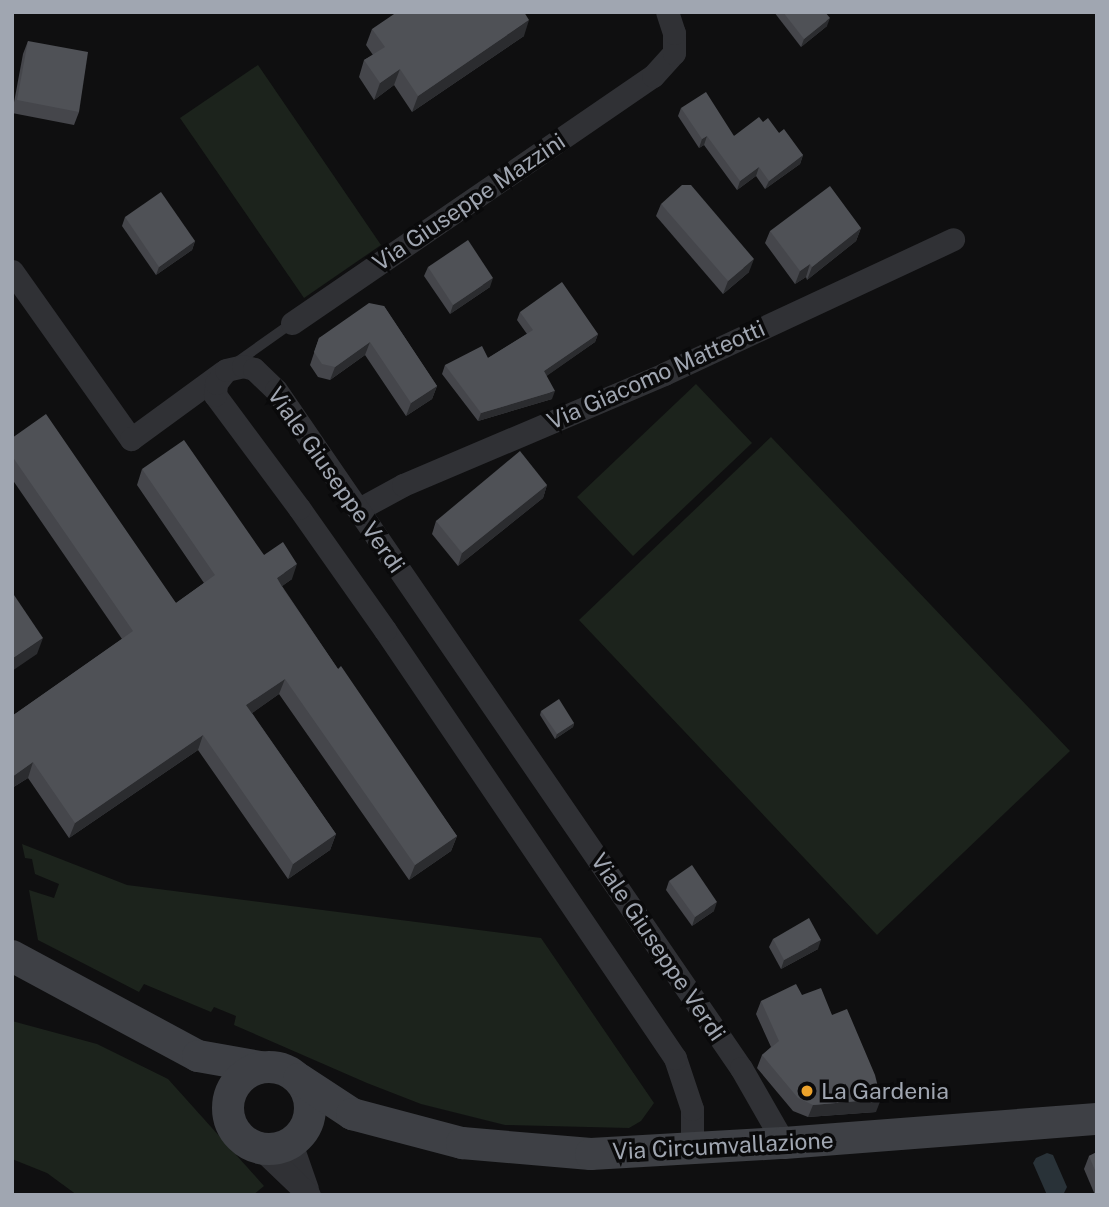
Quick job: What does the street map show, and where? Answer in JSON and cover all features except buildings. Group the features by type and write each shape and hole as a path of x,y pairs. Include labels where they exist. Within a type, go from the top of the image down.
{"street":[{"name":"Via Giuseppe Mazzini","path":"292,323 653,76 674,53 674,33 667,12"},
{"name":"Via Giacomo Matteotti","path":"359,509 403,485 664,374 953,239"},
{"path":"12,271 131,439 226,370"},
{"name":"Viale Giuseppe Verdi","path":"692,1146 691,1109 675,1058 393,641 215,395 216,383 226,370 243,366 254,369 276,390 741,1068 784,1143"},
{"path":"12,956 198,1056 274,1067 299,1079 310,1103 298,1136 309,1195"},
{"path":"198,1056 228,1108 237,1133 259,1147 309,1195"},
{"path":"228,1108 230,1094 237,1082 260,1067"},
{"name":"Via Circumvallazione","path":"299,1079 352,1114 462,1143 591,1154 692,1146 784,1143 1097,1119"},
{"path":"259,1147 275,1148 352,1114"}],"lane":[{"name":"Via Giuseppe Mazzini","path":"226,370 292,323"}],"shaded area":[{"path":"258,65 381,245 304,298 180,118"},
{"path":"696,384 752,443 633,556 577,497"},
{"path":"771,437 1070,751 877,935 579,620"},
{"path":"22,844 127,885 541,938 654,1103 641,1121 629,1128 505,1125 421,1104 367,1083 234,1025 236,1016 214,1007 211,1012 144,984 139,992 38,940 29,890 54,898 59,884 35,874 32,859 25,858"},
{"path":"12,1021 97,1044 168,1079 264,1186 253,1195 77,1195 47,1173 12,1159"},
{"path":"1047,1153 1053,1155 1067,1187 1063,1195 1047,1195 1033,1163 1036,1158"}],"place":[{"name":"La Gardenia","path":"807,1091"}]}
